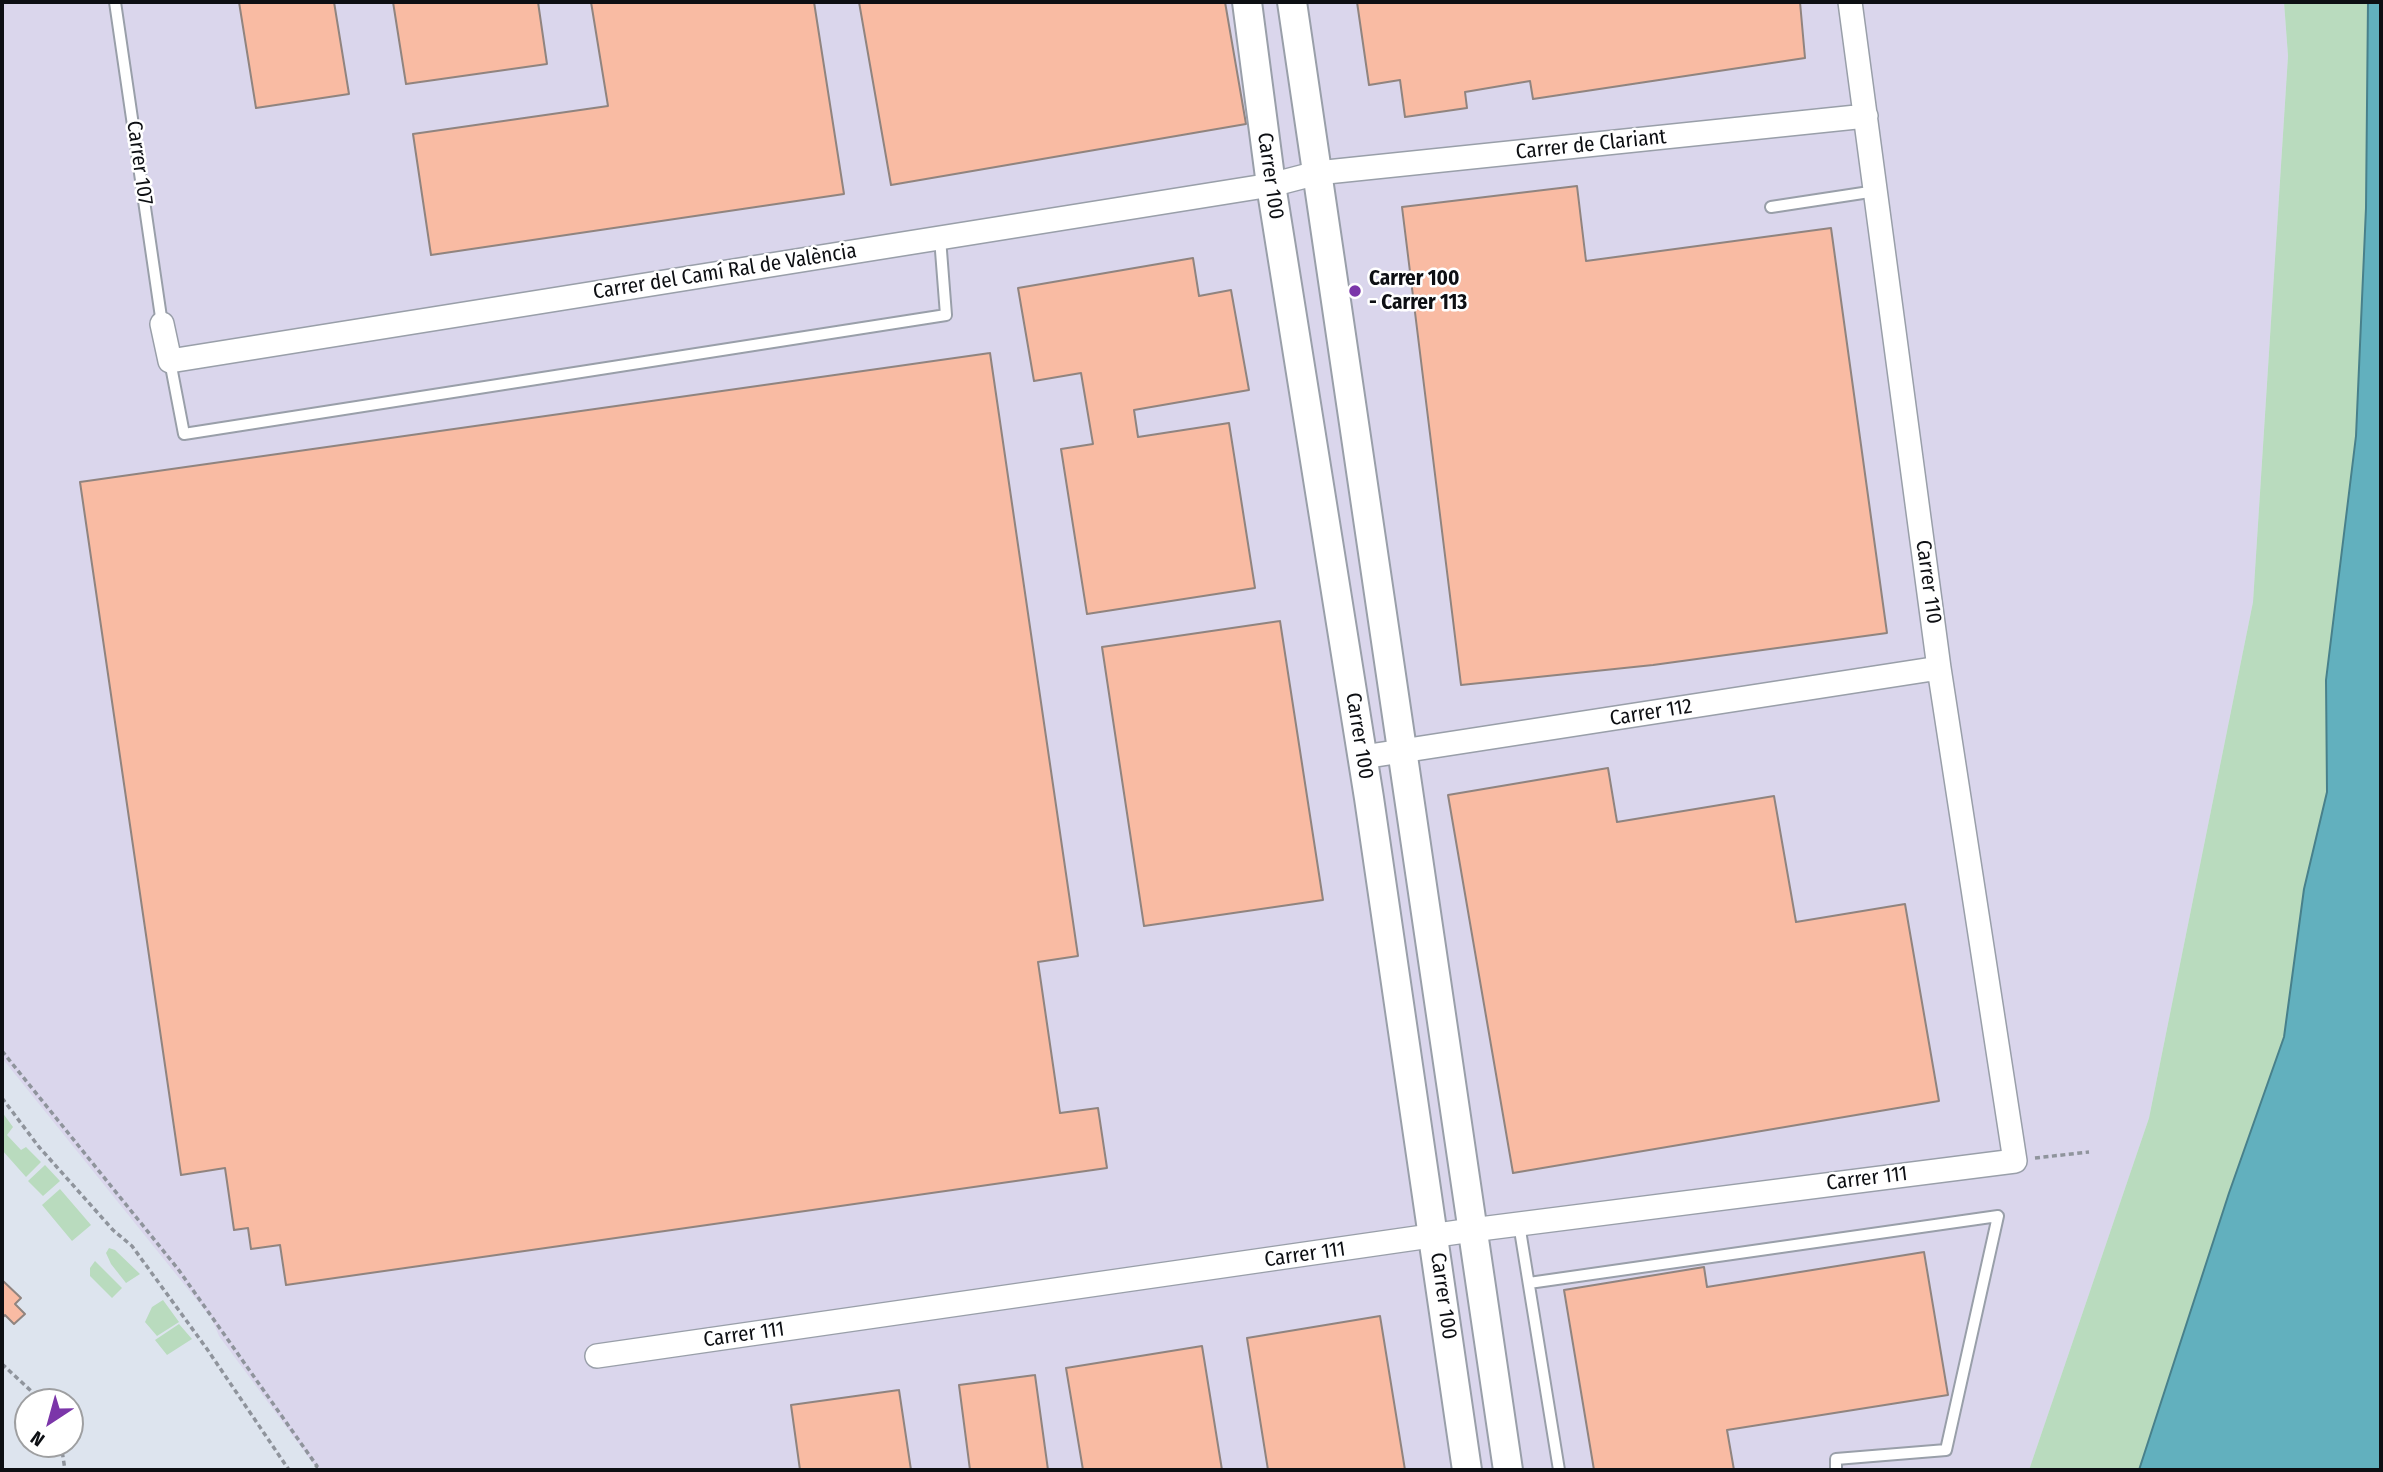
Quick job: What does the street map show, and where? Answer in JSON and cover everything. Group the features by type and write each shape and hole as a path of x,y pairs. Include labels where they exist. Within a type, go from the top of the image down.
{"street":[{"name":"Carrer 100","path":"1247,2 1271,185 1363,757 1467,1470"},
{"name":"Carrer 100","path":"1292,2 1508,1470"},
{"name":"Carrer 110","path":"1850,2 1939,668 2015,1160"},
{"name":"Carrer de Clariant","path":"1317,173 1866,116"},
{"name":"Carrer del Camí Ral de València","path":"170,361 1271,185 1317,173"},
{"path":"162,324 170,361"},
{"name":"Carrer 112","path":"1363,757 1939,668"},
{"name":"Carrer 111","path":"597,1356 1472,1230 2015,1160"}],"lane":[{"name":"Carrer 107","path":"115,2 162,324"},
{"path":"1771,207 1876,191"},
{"path":"170,361 184,434 946,315 940,238"},
{"path":"1529,1283 1998,1216 1946,1450 1836,1459 1836,1470"},
{"path":"1519,1224 1559,1470"}],"path":[{"path":"2,1051 178,1269 317,1466 314,1470"},
{"path":"2,1098 40,1147 113,1230 132,1246 207,1349 289,1470"},
{"path":"2015,1160 2089,1152"},
{"path":"2,1364 28,1388"}],"shaded area":[{"path":"2,2 2284,2 2288,56 2253,602 2149,1118 2029,1470 318,1470 219,1336 212,1319 2,1058"}],"green space":[{"path":"2284,2 2368,2 2366,208 2356,436 2326,680 2327,792 2304,889 2284,1037 2229,1193 2139,1470 2029,1470 2149,1118 2253,602 2288,56"},
{"path":"2,1112 13,1127 7,1135 21,1150 26,1147 41,1162 26,1177 2,1150"},
{"path":"45,1165 60,1181 43,1196 28,1181"},
{"path":"60,1189 91,1225 72,1241 42,1205"},
{"path":"109,1248 115,1250 140,1274 126,1283 111,1264 106,1253"},
{"path":"95,1261 122,1288 112,1298 90,1276 90,1268"},
{"path":"163,1300 179,1322 157,1336 145,1322 152,1307"},
{"path":"179,1324 192,1339 167,1355 155,1340"}],"water":[{"path":"2368,2 2381,2 2381,1470 2139,1470 2229,1193 2284,1037 2304,889 2327,792 2326,680 2356,436 2366,208"}],"building":[{"path":"239,2 334,2 349,94 256,108"},
{"path":"393,2 538,2 547,64 406,84"},
{"path":"591,2 814,2 844,194 431,255 413,134 608,106"},
{"path":"859,2 1225,2 1246,124 891,185"},
{"path":"1357,2 1800,2 1805,58 1533,99 1530,81 1465,92 1467,108 1405,117 1400,80 1369,85"},
{"path":"1577,186 1586,261 1831,228 1887,633 1653,665 1461,685 1402,207"},
{"path":"1193,258 1199,296 1231,290 1249,390 1134,410 1138,437 1229,423 1255,588 1087,614 1061,449 1093,444 1081,373 1034,381 1018,288"},
{"path":"990,353 1078,956 1038,962 1060,1113 1098,1108 1107,1168 286,1285 280,1245 251,1249 248,1228 234,1230 225,1168 181,1175 80,482"},
{"path":"1280,621 1323,900 1144,926 1102,647"},
{"path":"1608,768 1617,822 1774,796 1796,922 1905,904 1939,1101 1513,1173 1448,795"},
{"path":"1924,1252 1948,1395 1727,1430 1734,1470 1594,1470 1564,1290 1704,1267 1707,1287"},
{"path":"2,1280 21,1298 15,1304 25,1314 14,1324 5,1315 2,1318"},
{"path":"1380,1316 1405,1470 1268,1470 1247,1338"},
{"path":"1202,1346 1222,1470 1083,1470 1066,1368"},
{"path":"1035,1375 1048,1470 970,1470 959,1385"},
{"path":"899,1390 911,1470 800,1470 791,1405"}],"place":[{"name":"Carrer 100 - Carrer 113","path":"1355,291"}]}
